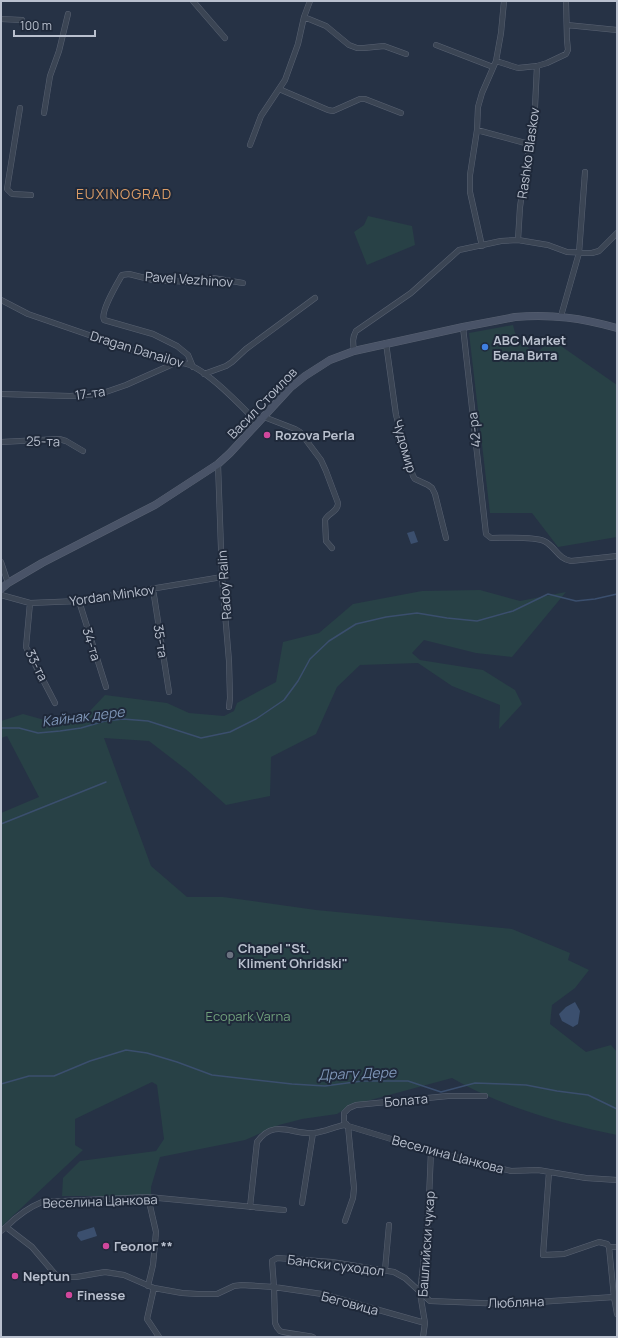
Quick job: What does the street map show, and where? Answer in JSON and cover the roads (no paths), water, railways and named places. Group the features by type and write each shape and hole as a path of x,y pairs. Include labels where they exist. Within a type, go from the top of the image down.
{"street":[{"path":"193,1 226,38"},
{"path":"250,145 260,116 285,80 298,44 304,17 310,1"},
{"path":"482,246 469,183 477,130 478,107 482,93 495,64 501,33 504,1"},
{"path":"436,45 495,64 518,68 537,66 547,63 566,54 568,50 566,1"},
{"path":"44,113 50,76 59,51 68,14"},
{"path":"304,17 326,26 349,45 357,48 384,46 406,54"},
{"path":"1,18 22,20"},
{"path":"567,25 617,30"},
{"name":"Rashko Blaskov","path":"518,240 520,207 535,107 537,66"},
{"path":"279,89 333,111 360,98 401,112"},
{"path":"20,108 7,189 12,194 31,195"},
{"path":"477,130 529,144"},
{"path":"561,316 579,253 585,172"},
{"path":"354,351 352,341 356,331 411,293 459,250 518,240 534,242 567,252 592,253 599,251 617,233"},
{"name":"Pavel Vezhinov","path":"193,367 188,355 177,346 154,334 106,321 103,318 111,296 122,275 129,274 153,280 191,282 213,278 243,283"},
{"path":"204,374 226,366 232,362 246,349 315,298"},
{"name":"Dragan Danailov","path":"1,300 28,314 174,364 184,363 193,367 204,374 258,423"},
{"name":"Васил Стоилов","path":"1,589 8,583 42,563 155,505 218,464 230,454 290,388 305,376 330,360 354,351 386,343 515,317 561,316 591,320 617,328"},
{"name":"42-ра","path":"463,327 486,534 491,538 536,539 544,541 565,560 571,561 617,556"},
{"name":"Чудомир","path":"386,343 396,415 406,455 415,479 428,485 432,488 435,494 446,538"},
{"name":"17-та","path":"1,394 70,396 100,394 126,385 174,364"},
{"path":"264,417 300,432 321,460 338,503 338,506 326,517 325,520 326,541 332,548"},
{"name":"25-та","path":"1,442 59,439 83,450"},
{"name":"Radoy Ralin","path":"218,464 222,577 229,661 229,707"},
{"path":"1,562 8,583"},
{"name":"Yordan Minkov","path":"1,595 30,602 79,601 153,590 222,577"},
{"name":"35-та","path":"153,590 169,692"},
{"name":"34-та","path":"79,601 106,688"},
{"name":"33-та","path":"30,602 26,647 55,702"},
{"name":"Болата","path":"348,1126 344,1121 344,1113 349,1108 356,1105 448,1096 485,1096"},
{"name":"Веселина Цанкова","path":"250,1207 257,1142 270,1130 280,1128 313,1133 344,1125 431,1151 512,1171 538,1170 586,1178 617,1180"},
{"path":"346,1221 353,1198 354,1188 348,1126"},
{"path":"302,1203 313,1133"},
{"name":"Башлийски чукар","path":"423,1337 425,1323 420,1293 428,1222 431,1151"},
{"path":"549,1172 543,1255 564,1254 599,1242 608,1246 617,1247"},
{"path":"148,1197 156,1232 153,1265 148,1286"},
{"name":"Веселина Цанкова","path":"1,1231 17,1216 30,1207 42,1202 148,1197 284,1210"},
{"path":"385,1270 389,1225"},
{"name":"Беговица","path":"6,1227 32,1247 55,1274 61,1277 76,1277 105,1272 124,1275 154,1288 182,1293 217,1294 234,1286 242,1285 274,1287 322,1294 425,1323"},
{"path":"608,1246 617,1314"},
{"name":"Бански суходол","path":"274,1287 271,1263 277,1258 332,1262 394,1272 405,1278 420,1293"},
{"path":"274,1287 275,1323 277,1327 284,1333 302,1334 313,1337"},
{"path":"154,1288 147,1319 158,1337"},
{"name":"Любляна","path":"420,1293 430,1300 506,1304 614,1297"}],"water":[{"path":"414,531 418,542 411,544 407,533"},
{"path":"575,1002 580,1011 578,1024 573,1027 562,1021 559,1014 566,1007"},
{"path":"94,1227 97,1236 81,1241 77,1236 78,1232"}],"waterway":[{"name":"Кайнак дере","path":"1,728 19,728 38,733 81,728 105,721 123,719 148,721 201,738 230,732 256,719 284,700 298,681 310,659 329,641 356,624 386,617 417,613 477,621 513,611 548,594 576,601 595,599 617,594"},
{"name":"Кайнак дере","path":"1,824 106,782"},
{"name":"Драгу Дере","path":"1,1084 29,1076 54,1076 90,1061 126,1050 147,1053 212,1075 292,1084 325,1086 362,1081 408,1081 441,1092 475,1083 526,1085 588,1095 617,1109"}],"place":[{"name":"ABC Market Бела Вита","path":"485,347"},
{"name":"Rozova Perla","path":"267,435"},
{"name":"Chapel \"St. Kliment Ohridski\"","path":"230,955"},
{"name":"Геолог **","path":"106,1246"},
{"name":"Neptun","path":"15,1276"},
{"name":"Finesse","path":"69,1295"}],"district":[{"name":"EUXINOGRAD","path":"124,193"}],"park label":[{"name":"Ecopark Varna","path":"248,1016"}]}
